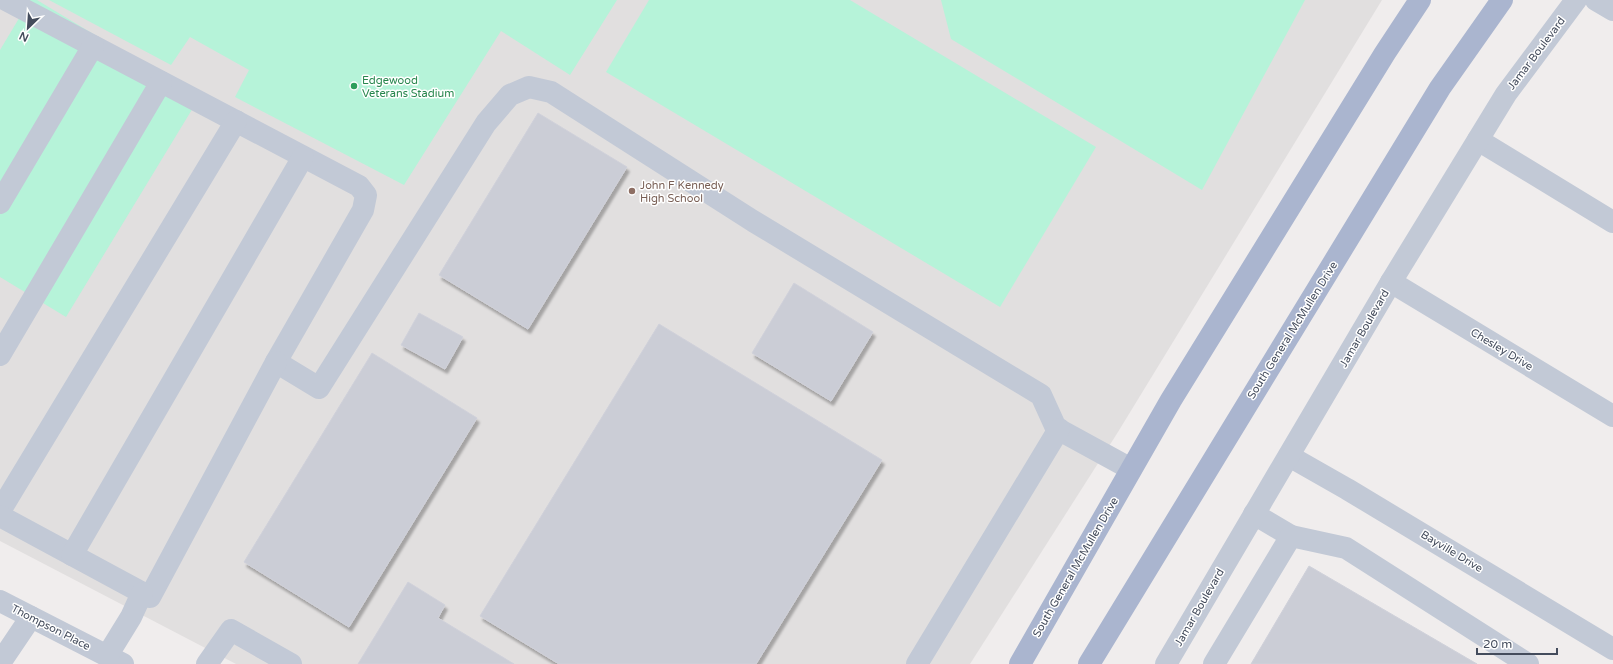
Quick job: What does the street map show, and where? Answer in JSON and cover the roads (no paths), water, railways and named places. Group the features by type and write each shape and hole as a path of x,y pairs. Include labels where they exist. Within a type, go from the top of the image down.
{"main road":[{"name":"South General McMullen Drive","path":"1020,664 1171,400 1384,53 1420,0"},
{"name":"South General McMullen Drive","path":"1088,664 1440,88 1502,0"}],"street":[{"path":"6,0 359,186 366,195 363,210 146,595 131,616 115,660"},
{"name":"Jamar Boulevard","path":"1166,664 1391,282 1506,94 1576,0"},
{"path":"1596,0 1613,10"},
{"path":"0,203 93,46"},
{"path":"0,355 161,82"},
{"path":"276,362 319,388 486,123 510,95 529,87 551,92 753,221 1041,395 1056,428 1131,469"},
{"path":"0,511 236,121"},
{"path":"1478,140 1613,222"},
{"path":"72,555 303,157"},
{"name":"Chesley Drive","path":"1391,282 1613,416"},
{"path":"917,664 1058,429"},
{"name":"Bayville Drive","path":"1289,456 1609,644"},
{"path":"1254,514 1291,536 1346,548 1528,664"},
{"path":"0,516 146,595"},
{"path":"1214,664 1291,536"},
{"name":"Thompson Place","path":"0,601 115,660"},
{"path":"0,663 31,617"},
{"path":"207,664 231,630 290,664"}],"place":[{"name":"Edgewood Veterans Stadium","path":"354,86"},
{"name":"John F Kennedy High School","path":"632,191"}]}
